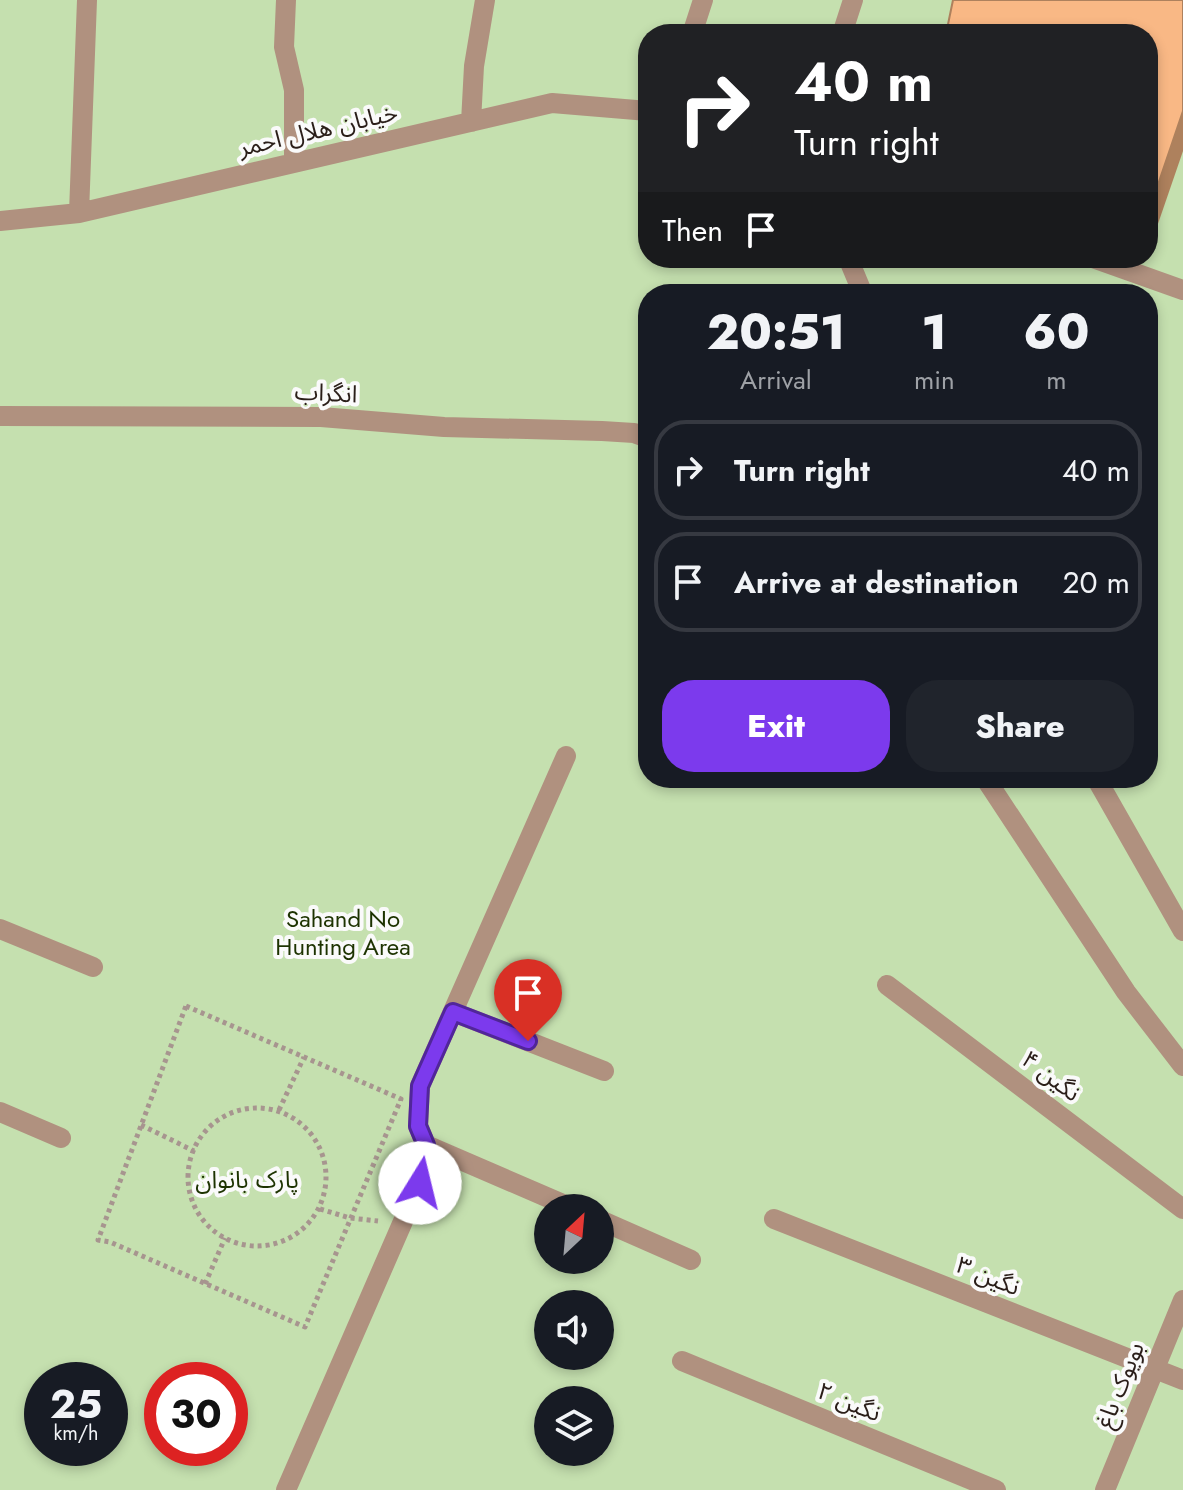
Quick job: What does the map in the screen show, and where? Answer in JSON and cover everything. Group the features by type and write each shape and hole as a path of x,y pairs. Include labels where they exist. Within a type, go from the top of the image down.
{"street":[{"path":"79,213 87,0"},
{"path":"286,0 284,47 294,90 294,162"},
{"path":"471,122 474,66 485,0"},
{"path":"695,24 703,0"},
{"path":"845,24 853,0"},
{"name":"خیابان هلال احمر","path":"0,221 79,213 552,103 638,110"},
{"path":"1121,268 1183,290"},
{"name":"انگراب","path":"0,416 321,417 444,427 638,434"},
{"path":"286,1490 428,1164 426,1145 418,1126 420,1086 566,756"},
{"path":"992,788 1126,992 1183,1066"},
{"path":"1102,788 1183,931"},
{"path":"0,929 93,967"},
{"name":"نگین ۴","path":"887,985 1183,1209"},
{"path":"453,1012 604,1071"},
{"path":"0,1112 61,1138"},
{"path":"426,1145 540,1194"},
{"name":"نگین ۳","path":"774,1219 1183,1380"},
{"path":"614,1226 691,1260"},
{"name":"بویوک باغ","path":"1105,1490 1183,1300"},
{"name":"نگین ۲","path":"682,1361 996,1490"}],"path":[{"path":"186,1006 401,1099 305,1327 110,1242 98,1240 141,1125 186,1006"},
{"path":"279,1110 304,1057"},
{"path":"239,1109 279,1110 312,1133 327,1170 320,1209 293,1238 254,1248 216,1235 191,1204 187,1164 194,1151 205,1129 239,1109"},
{"path":"141,1125 194,1151"},
{"path":"320,1209 350,1218 403,1223"},
{"path":"205,1284 225,1238"}],"green space":[{"name":"Sahand No Hunting Area","path":"0,0 1183,0 1183,1490 0,1490"}],"building":[{"path":"953,0 1183,0 1183,111 1158,185 1158,24 948,24"}],"route":[{"path":"420,1183 428,1164 426,1145 418,1126 420,1086 453,1012 528,1041"}],"park label":[{"name":"پارک بانوان","path":"247,1180"}]}
